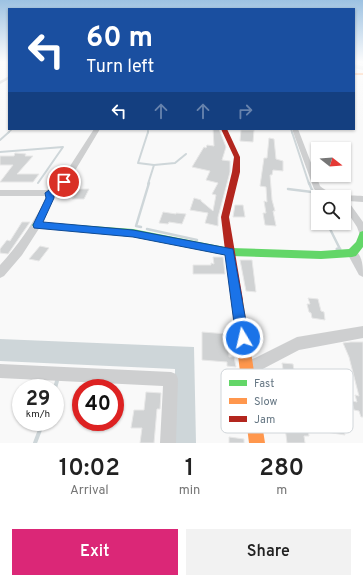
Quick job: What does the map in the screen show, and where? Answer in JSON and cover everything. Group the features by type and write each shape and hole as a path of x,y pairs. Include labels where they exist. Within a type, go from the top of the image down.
{"street":[{"path":"0,193 49,193 57,188 64,182 96,130"},
{"path":"224,130 228,142 237,156 233,186 226,207 225,218 247,367 257,365 297,344 363,332"},
{"path":"295,130 317,187 320,190"},
{"path":"0,273 38,225 50,198 49,193"},
{"path":"351,198 363,198"},
{"path":"351,211 361,226 363,232"},
{"path":"38,225 133,233 230,252 321,255 352,253 360,244 363,235"},
{"path":"352,253 363,272"},
{"path":"0,371 171,379 168,443"},
{"path":"256,433 257,443"}],"shaded area":[{"path":"0,339 194,347 196,443 175,443 175,369 0,361"}],"building":[{"path":"213,130 219,130 226,147 222,160 230,161 230,172 218,217 218,226 205,223 208,213 190,210 194,198 201,200 213,211 216,195 212,194 218,183 206,180 210,171 192,167 204,147 206,148 207,145 214,146"},
{"path":"241,130 254,130 253,142 240,141"},
{"path":"269,138 274,139 276,159 283,161 283,171 273,170 272,175 270,175 272,200 275,211 273,211 276,226 265,225 263,213 266,213 264,201 267,202 266,187 260,186 264,158 267,158"},
{"path":"15,153 26,154 25,156 33,156 17,174 39,174 33,182 0,182 13,165 0,165 0,156 14,156"},
{"path":"79,189 89,189 84,199 72,199"},
{"path":"235,205 243,205 245,217 233,217"},
{"path":"163,212 186,214 182,224 169,222 168,224 159,223"},
{"path":"22,222 30,222 8,254 0,253 0,249 7,240 10,241"},
{"path":"40,246 49,248 39,261 29,259"},
{"path":"213,257 223,257 225,274 193,274 193,265 214,264"},
{"path":"240,260 252,260 256,292 246,291"},
{"path":"308,298 318,299 321,311 324,312 325,320 312,318 307,304 310,304"},
{"path":"202,332 228,334 229,357 234,357 236,367 227,366 227,362 202,360"},
{"path":"363,342 363,417 361,417 359,411 354,410 353,401 357,402 355,395 359,396 353,369 343,343"},
{"path":"282,363 293,364 294,369 283,369"},
{"path":"146,392 161,393 160,409 157,409 154,443 140,443 142,428 131,428 134,410 144,410"},
{"path":"286,433 309,433 309,436 304,436 305,443 287,443"},
{"path":"332,433 345,433 345,435"},
{"path":"229,437 244,439 244,443 229,443"}],"waterway":[{"path":"0,140 9,132"},
{"path":"148,132 138,163 154,165"},
{"path":"292,132 309,184"},
{"path":"0,152 63,147 38,183"},
{"path":"154,165 175,163 186,154"},
{"path":"148,184 154,165"},
{"path":"141,227 136,226 149,183"},
{"path":"309,183 312,190"},
{"path":"288,189 311,192"},
{"path":"147,229 197,240"},
{"path":"330,230 340,249 337,249"},
{"path":"35,443 40,431"}],"traffic: fast":[{"path":"37,225 133,233 230,252 321,255 352,253 360,244 363,235"}],"traffic: slow":[{"path":"237,300 247,369"},
{"path":"256,433 257,443"}],"traffic: jam":[{"path":"224,130 237,157 236,172 225,217 237,300"}],"route":[{"path":"64,182 49,193 50,198 38,225 133,233 230,252 243,338"}]}
